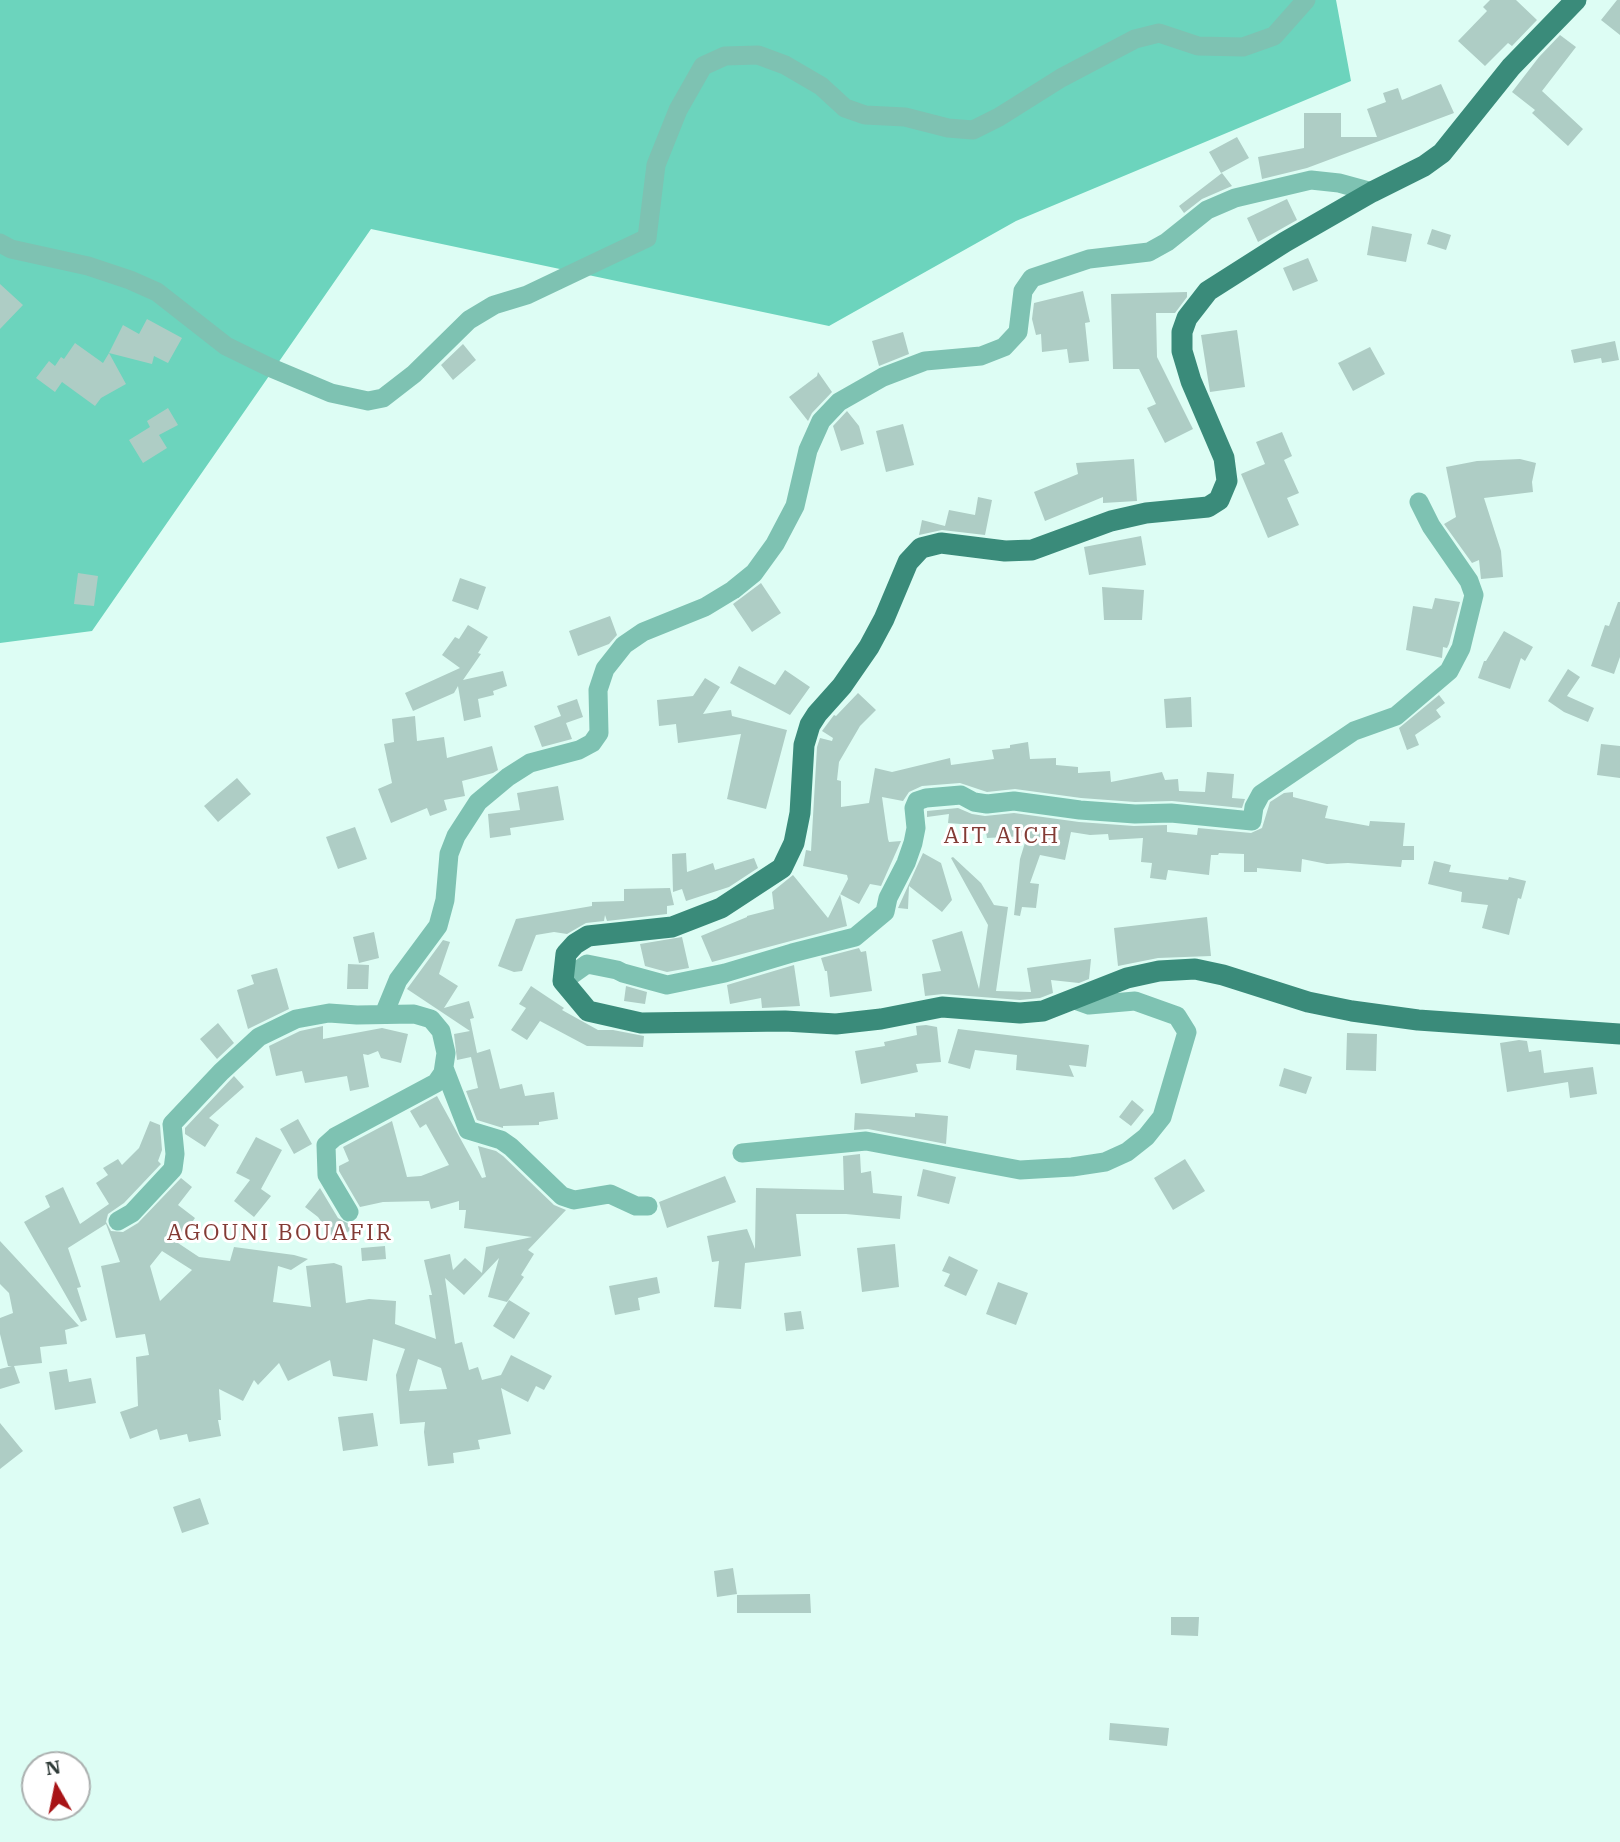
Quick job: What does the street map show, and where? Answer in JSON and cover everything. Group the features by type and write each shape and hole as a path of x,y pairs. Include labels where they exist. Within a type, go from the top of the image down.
{"main road":[{"path":"1576,0 1511,66 1442,153 1424,166 1284,242 1208,291 1187,317 1182,332 1182,351 1191,381 1224,458 1227,481 1219,500 1208,507 1146,513 1111,521 1032,550 1005,551 941,543 921,548 908,562 869,648 810,725 804,746 800,813 794,843 782,868 720,908 673,927 588,936 566,954 563,981 588,1012 641,1023 785,1021 836,1024 881,1019 942,1007 1020,1013 1043,1011 1127,978 1159,971 1195,969 1308,1002 1352,1011 1418,1020 1620,1034"}],"street":[{"path":"0,243 130,280 157,292 226,346 331,393 368,401 383,398 414,374 469,320 494,306 527,295 646,238 656,165 678,110 703,66 725,56 758,55 785,65 821,86 845,108 865,115 905,117 948,128 973,130 1061,78 1135,39 1159,33 1198,46 1243,47 1274,36 1306,0"},
{"path":"384,1014 398,980 438,926 445,900 449,854 456,836 478,802 530,763 579,750 592,743 598,733 598,690 605,669 624,645 643,632 705,607 754,573 775,544 795,506 808,450 821,421 839,402 883,377 925,361 981,356 1004,346 1018,332 1023,292 1032,278 1089,259 1149,252 1167,242 1207,210 1235,198 1311,180 1339,183 1372,192"},
{"path":"563,981 587,964 667,985 725,973 855,937 884,912 912,843 916,828 914,808 917,801 926,798 961,794 974,802 987,804 1014,801 1068,809 1135,814 1171,813 1252,821 1254,807 1261,794 1354,732 1396,716 1449,671 1461,648 1474,595 1469,581 1419,502"},
{"path":"742,1153 866,1141 1020,1170 1072,1167 1105,1161 1127,1152 1146,1137 1162,1117 1187,1032 1177,1016 1135,1001 1089,1005 1075,1000"},
{"path":"118,1222 132,1213 173,1169 175,1154 172,1124 221,1072 259,1037 296,1019 328,1013 414,1014 431,1019 441,1031 446,1053 443,1073 436,1083 335,1137 326,1146 327,1175 349,1212"},
{"path":"444,1068 468,1130 501,1140 511,1147 562,1196 574,1200 610,1194 636,1206 648,1206"}],"green space":[{"path":"0,0 1336,0 1351,81 1016,221 829,326 371,229 92,631 0,643"}],"building":[{"path":"1490,0 1516,0 1537,20 1512,46 1508,43 1485,66 1458,41 1487,11 1483,7"},
{"path":"1617,0 1620,0 1620,35 1601,20"},
{"path":"1560,35 1576,47 1542,91 1583,129 1568,146 1532,113 1535,110 1512,92"},
{"path":"1441,84 1454,113 1307,168 1262,179 1258,157 1304,148 1304,113 1341,113 1341,137 1377,137 1367,109 1386,102 1383,93 1398,88 1402,100"},
{"path":"1237,137 1249,158 1221,173 1209,152"},
{"path":"1222,173 1232,186 1202,199 1184,213 1179,206"},
{"path":"1287,199 1297,220 1258,242 1247,218"},
{"path":"1372,226 1412,234 1406,262 1367,255"},
{"path":"1432,229 1451,235 1446,250 1427,244"},
{"path":"1308,258 1318,281 1293,291 1283,268"},
{"path":"0,284 23,305 0,329"},
{"path":"1083,291 1090,322 1085,323 1089,361 1069,363 1067,349 1042,352 1041,334 1036,335 1032,319 1034,303"},
{"path":"1187,292 1187,297 1175,313 1156,313 1157,357 1193,429 1165,443 1147,408 1156,404 1139,369 1113,369 1111,294"},
{"path":"147,319 182,338 168,363 154,356 152,364 109,353 123,325 139,334"},
{"path":"1237,330 1245,387 1210,392 1201,335"},
{"path":"903,332 909,354 879,366 872,341"},
{"path":"1615,341 1619,360 1602,363 1601,358 1574,363 1571,350"},
{"path":"75,343 103,363 109,353 126,384 101,398 95,406 62,382 55,392 36,378 49,361 55,366 61,357 64,359"},
{"path":"463,344 476,360 453,380 441,365"},
{"path":"1370,347 1385,374 1353,391 1338,363"},
{"path":"818,372 832,392 808,421 789,397 817,376"},
{"path":"168,408 178,425 159,435 167,448 143,463 129,440 150,427 147,421"},
{"path":"847,411 859,426 864,444 841,451 833,426"},
{"path":"903,424 914,465 886,472 876,431"},
{"path":"1282,432 1292,456 1284,460 1299,493 1287,498 1299,525 1268,538 1241,474 1265,464 1256,442"},
{"path":"1134,459 1137,501 1103,503 1103,497 1045,521 1034,492 1078,474 1076,463"},
{"path":"1520,459 1536,463 1533,492 1484,498 1501,551 1503,577 1481,579 1479,560 1472,563 1444,524 1456,517 1446,467 1477,461"},
{"path":"978,497 992,500 985,535 942,530 919,535 922,520 945,526 949,510 975,515"},
{"path":"1141,536 1146,565 1089,575 1084,547"},
{"path":"78,573 98,576 94,606 74,604"},
{"path":"460,578 486,587 478,610 452,601"},
{"path":"761,583 781,613 752,632 733,604"},
{"path":"1102,587 1144,590 1142,620 1104,620"},
{"path":"1435,598 1460,602 1449,644 1447,648 1443,647 1442,658 1406,650 1413,606 1432,609"},
{"path":"1618,602 1620,657 1614,674 1591,666 1605,625 1609,626"},
{"path":"610,616 617,635 609,644 578,656 569,631"},
{"path":"468,625 488,637 478,653 481,654 463,680 503,671 507,686 493,691 494,695 478,699 481,717 464,721 458,686 454,693 413,711 405,693 460,668 442,655 455,637 459,639"},
{"path":"1504,631 1533,647 1525,661 1521,658 1510,689 1478,678 1484,661"},
{"path":"739,666 775,685 785,670 810,687 790,715 730,683"},
{"path":"1568,669 1580,677 1567,696 1594,708 1588,722 1564,712 1548,701"},
{"path":"705,678 720,687 703,714 731,710 732,716 787,730 766,809 727,799 741,734 678,743 676,724 659,726 657,700 693,696"},
{"path":"858,693 876,710 860,726 839,762 837,780 841,781 841,807 869,803 875,768 892,772 950,758 951,765 994,759 992,750 1028,742 1030,759 1056,758 1056,765 1078,767 1078,773 1110,771 1111,782 1162,772 1165,780 1178,779 1179,791 1205,792 1207,772 1234,774 1232,798 1245,799 1242,808 1172,801 1135,802 1081,798 1015,789 987,792 960,783 922,786 909,792 903,801 882,797 889,842 901,841 881,886 870,884 859,904 840,894 848,879 847,875 803,866 806,850 811,851 817,747 820,738 832,741 833,738 822,731 834,715"},
{"path":"1439,695 1445,703 1436,710 1441,717 1415,735 1419,745 1407,750 1399,728"},
{"path":"1191,697 1192,727 1166,728 1164,699"},
{"path":"577,699 583,717 566,723 572,739 542,747 534,726 561,716 557,706"},
{"path":"415,716 417,741 444,737 447,758 492,746 498,770 462,781 465,796 444,800 447,810 430,816 427,808 391,823 378,789 392,783 384,744 394,742 392,719"},
{"path":"1601,744 1620,746 1620,778 1597,775"},
{"path":"237,778 251,794 218,822 204,806"},
{"path":"558,786 564,820 510,828 511,835 490,838 488,814 520,810 517,793"},
{"path":"1293,792 1293,797 1328,806 1325,818 1369,826 1370,821 1405,823 1403,846 1414,846 1414,860 1402,860 1401,867 1327,864 1302,859 1301,872 1257,868 1257,872 1244,872 1244,854 1219,853 1211,855 1209,875 1168,870 1166,880 1150,878 1152,863 1141,862 1143,838 1109,840 1108,834 1071,832 1065,860 1040,855 1030,883 1039,884 1036,908 1022,907 1020,916 1014,915 1020,859 1027,836 987,838 985,826 948,823 949,814 927,817 927,811 958,808 985,816 1014,813 1079,822 1134,826 1167,825 1167,832 1197,835 1198,828 1251,833 1262,828 1270,802 1284,793"},
{"path":"355,827 367,859 338,869 326,837"},
{"path":"686,853 687,872 713,863 715,870 754,858 758,868 729,887 686,901 682,889 673,892 672,854"},
{"path":"923,853 941,863 952,900 942,912 909,886 908,909 898,908"},
{"path":"951,858 981,883 994,905 1008,907 996,991 1031,992 1027,968 1091,959 1089,979 1079,983 1051,980 1053,993 1040,998 1020,1000 943,994 925,996 922,974 941,971 932,940 962,931 979,989 988,925"},
{"path":"1434,861 1451,865 1449,872 1526,881 1521,899 1518,898 1509,935 1482,928 1488,905 1461,902 1462,892 1428,884"},
{"path":"793,875 828,918 840,894 847,926 712,962 701,936 747,916 774,909 772,892"},
{"path":"670,888 674,905 667,906 667,914 607,921 605,915 604,921 586,923 567,934 554,932 536,935 522,971 514,972 498,966 516,919 592,906 592,902 624,901 624,889"},
{"path":"1207,917 1211,956 1158,958 1118,966 1114,928"},
{"path":"374,932 379,958 359,963 353,937"},
{"path":"682,937 689,968 667,972 645,966 640,944"},
{"path":"443,940 450,942 439,974 458,986 444,1008 469,1001 474,1018 470,1019 477,1053 490,1049 500,1089 522,1084 525,1096 554,1092 558,1119 539,1122 539,1125 503,1128 477,1120 466,1091 478,1088 471,1057 457,1060 454,1034 470,1031 407,989"},
{"path":"859,948 861,952 866,951 872,991 830,997 827,971 821,958"},
{"path":"348,964 369,965 368,989 347,989"},
{"path":"794,965 800,1006 762,1008 761,998 730,1004 727,985"},
{"path":"277,968 289,1009 248,1029 237,990 254,984 251,975"},
{"path":"531,986 564,1008 562,1010 598,1030 644,1036 643,1047 587,1046 540,1021 527,1040 511,1030 526,1008 519,1004"},
{"path":"626,986 647,992 645,1004 624,1001"},
{"path":"218,1023 234,1043 217,1059 200,1039"},
{"path":"323,1026 323,1039 382,1028 408,1034 401,1063 381,1058 378,1051 363,1054 369,1087 350,1091 347,1076 305,1083 302,1071 276,1076 269,1046 300,1031"},
{"path":"916,1026 937,1027 941,1062 916,1064 918,1072 861,1084 855,1051 885,1046 884,1042 917,1035"},
{"path":"958,1029 1089,1045 1086,1067 1069,1065 1074,1077 1016,1070 1017,1055 975,1050 970,1069 948,1063"},
{"path":"1347,1033 1377,1034 1376,1071 1346,1070"},
{"path":"1527,1041 1529,1052 1541,1050 1544,1073 1593,1067 1597,1094 1570,1098 1568,1082 1507,1092 1500,1043"},
{"path":"1284,1068 1312,1077 1306,1094 1279,1086"},
{"path":"234,1076 244,1087 209,1118 219,1125 205,1147 185,1134 185,1128"},
{"path":"437,1096 482,1178 486,1177 478,1146 503,1156 554,1205 566,1210 528,1250 534,1254 521,1275 524,1277 507,1302 488,1297 499,1258 464,1295 445,1278 455,1344 462,1342 469,1370 478,1367 482,1380 501,1375 511,1355 552,1376 544,1390 536,1386 528,1402 501,1388 511,1434 478,1440 480,1449 453,1453 454,1463 428,1466 425,1422 400,1424 396,1375 405,1349 373,1339 367,1381 333,1376 330,1360 288,1381 279,1363 258,1385 254,1380 243,1401 219,1389 221,1420 218,1420 221,1436 189,1442 187,1434 160,1440 157,1429 130,1439 120,1412 138,1406 136,1357 149,1355 145,1334 116,1338 101,1266 120,1262 106,1224 68,1248 81,1287 77,1288 87,1320 81,1322 24,1222 50,1207 45,1196 63,1187 80,1224 109,1204 96,1183 108,1175 103,1168 118,1159 122,1165 139,1148 150,1121 160,1125 162,1150 158,1161 161,1164 124,1203 108,1214 106,1222 111,1231 123,1232 138,1223 181,1178 192,1187 178,1205 195,1218 178,1243 199,1257 230,1261 234,1247 308,1259 291,1270 278,1266 273,1302 311,1307 306,1266 334,1263 342,1266 346,1303 369,1299 396,1301 395,1324 436,1339 429,1295 432,1295 424,1260 450,1254 453,1270 465,1258 482,1273 486,1247 532,1237 464,1228 466,1210 459,1210 459,1201 431,1209 429,1201 383,1202 360,1207 339,1171 339,1166 349,1161 343,1147 392,1121 407,1177 421,1176 449,1165 426,1124 420,1128 410,1111","holes":["162,1251 192,1270 160,1301 150,1266","418,1359 441,1368 447,1389 409,1391"]},
{"path":"1132,1100 1144,1110 1131,1126 1119,1117"},
{"path":"855,1113 948,1116 946,1144 868,1129 854,1130"},
{"path":"298,1119 312,1144 294,1154 280,1129"},
{"path":"256,1137 282,1150 261,1189 271,1196 254,1217 234,1201 250,1180 236,1173"},
{"path":"860,1154 861,1173 871,1171 873,1193 902,1196 900,1219 846,1214 796,1214 801,1256 745,1263 741,1309 714,1307 719,1261 712,1262 707,1236 747,1229 755,1249 756,1188 844,1190 843,1156"},
{"path":"1185,1159 1205,1191 1173,1210 1154,1178"},
{"path":"923,1169 956,1177 949,1204 917,1196"},
{"path":"725,1176 736,1202 667,1228 659,1202"},
{"path":"320,1188 338,1218 352,1229 335,1241 318,1217 305,1207"},
{"path":"0,1241 79,1326 65,1330 67,1344 40,1347 42,1363 14,1366 20,1383 0,1389 0,1369 12,1366 8,1366 0,1334 0,1318 13,1313 9,1293 0,1284"},
{"path":"895,1244 899,1287 862,1292 857,1248"},
{"path":"385,1246 386,1259 362,1261 361,1248"},
{"path":"949,1256 978,1270 966,1296 944,1286 950,1274 942,1271"},
{"path":"657,1277 660,1293 638,1298 640,1310 615,1315 609,1286"},
{"path":"998,1282 1028,1293 1016,1325 986,1314"},
{"path":"509,1300 530,1313 514,1339 493,1326"},
{"path":"801,1311 804,1329 786,1331 784,1313"},
{"path":"67,1369 69,1382 91,1378 96,1403 55,1410 49,1372"},
{"path":"373,1413 378,1446 343,1451 338,1417"},
{"path":"0,1423 23,1451 0,1469"},
{"path":"200,1498 209,1524 182,1533 173,1507"},
{"path":"733,1568 737,1594 717,1597 714,1571"},
{"path":"810,1594 811,1613 737,1613 737,1595"},
{"path":"1171,1617 1199,1617 1198,1636 1171,1635"},
{"path":"1110,1723 1169,1728 1167,1746 1109,1740"}],"district":[{"name":"AIT AICH","path":"1002,836"},
{"name":"AGOUNI BOUAFIR","path":"280,1233"}]}
